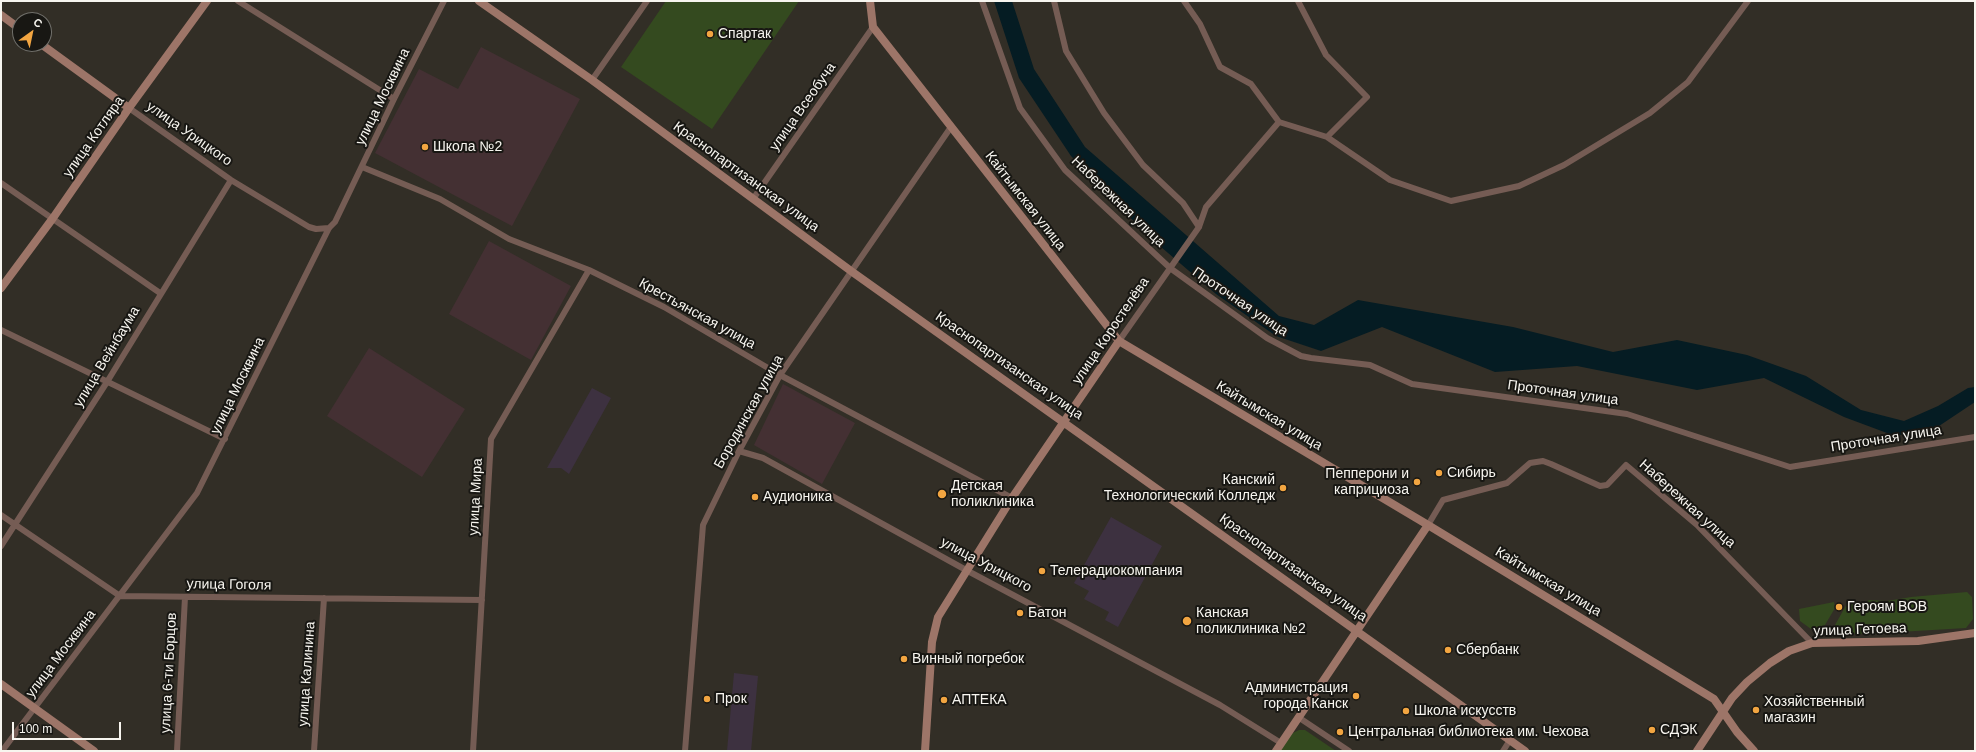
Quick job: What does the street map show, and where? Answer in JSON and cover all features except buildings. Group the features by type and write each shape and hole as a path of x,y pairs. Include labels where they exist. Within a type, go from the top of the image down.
{"street":[{"name":"улица Котляра","path":"1,288 53,218 129,108 207,1"},
{"path":"238,1 394,98"},
{"name":"улица Москвина","path":"2,751 197,493 329,228 335,222 394,98 444,1"},
{"name":"Краснопартизанская улица","path":"479,1 592,80 852,271 1358,630 1525,751"},
{"path":"592,80 647,1"},
{"name":"Кайтымская улица","path":"870,1 874,28 1119,342 1428,525 1699,689 1714,699 1724,711 1737,732 1754,751"},
{"name":"Набережная улица","path":"982,1 1020,108 1065,170 1170,268"},
{"path":"1054,1 1066,52 1104,113 1143,165 1183,203 1199,227"},
{"path":"1184,1 1200,24 1220,67 1251,84 1279,122 1327,138 1390,180 1451,201 1519,186 1564,165 1650,113 1688,82 1748,1"},
{"path":"1298,1 1326,55 1367,97 1327,138"},
{"path":"1,15 12,23"},
{"name":"улица Всеобуча","path":"753,199 874,28"},
{"name":"улица Урицкого","path":"52,52 231,180 309,227 316,229 329,228"},
{"name":"улица Коростелёва","path":"925,751 934,629 943,607 1012,498 1199,227 1206,207 1279,122"},
{"name":"Бородинская улица","path":"685,751 703,524 739,451 780,375 951,127"},
{"name":"Крестьянская улица","path":"362,167 440,199 509,239 589,270 664,307 780,375 1012,498"},
{"name":"улица Вейнбаума","path":"1,546 107,382 160,293 231,180"},
{"path":"1,183 160,293"},
{"name":"Проточная улица","path":"1170,268 1267,338 1301,356 1370,365 1412,384 1627,414 1790,467 1975,437"},
{"name":"улица Мира","path":"473,751 491,439 589,270"},
{"path":"1,330 225,439"},
{"name":"улица Урицкого","path":"739,451 763,458 966,570 1220,705 1281,743"},
{"name":"Набережная улица","path":"1428,525 1443,500 1508,483 1530,463 1543,461 1600,486 1607,485 1626,465 1697,525 1812,643"},
{"path":"1,515 120,596"},
{"path":"1276,751 1428,525"},
{"name":"улица Гоголя","path":"120,596 482,600"},
{"name":"улица 6-ти Борцов","path":"177,751 185,597"},
{"name":"улица Калинина","path":"314,751 324,598"},
{"name":"улица Гетоева","path":"1697,751 1732,698 1748,682 1776,659 1789,651 1812,643 1918,641 1975,633"},
{"path":"1,684 94,751"},
{"path":"1298,717 1349,751"},
{"path":"1503,751 1510,740"}],"shaded area":[{"path":"481,47 580,99 512,226 375,153 419,69 458,89"},
{"path":"489,241 571,286 531,360 449,314"},
{"path":"369,348 465,409 422,477 327,416"},
{"path":"783,384 855,423 822,484 754,445"},
{"path":"592,388 611,398 569,474 561,468 547,468"},
{"path":"1111,517 1162,546 1118,627 1105,620 1109,612 1084,599 1089,591 1074,583"},
{"path":"734,673 758,676 751,751 727,751"}],"green space":[{"name":"Спартак","path":"666,1 799,1 712,129 621,67"},
{"path":"1967,592 1972,597 1973,619 1966,628 1866,634 1837,633 1835,625 1849,600 1854,602 1854,612 1869,600 1887,601 1911,597"},
{"path":"1834,602 1835,608 1825,625 1811,629 1800,621 1799,609"},
{"path":"1299,730 1305,730 1336,751 1279,751 1289,735"}],"water":[{"path":"994,1 1012,1 1034,69 1085,147 1279,316 1314,325 1358,300 1513,327 1613,352 1677,340 1747,355 1806,376 1861,410 1904,421 1938,406 1968,388 1975,387 1975,402 1939,426 1895,436 1844,417 1764,378 1697,390 1577,366 1495,372 1382,327 1321,351 1276,336 1216,294 1147,235 1071,156 1019,78"}],"place":[{"name":"Спартак","path":"710,34"},
{"name":"Школа №2","path":"425,147"},
{"name":"Сибирь","path":"1439,473"},
{"name":"Пепперони и каприциоза","path":"1417,482"},
{"name":"Канский Технологический Колледж","path":"1283,488"},
{"name":"Детская поликлиника","path":"942,494"},
{"name":"Аудионика","path":"755,497"},
{"name":"Телерадиокомпания","path":"1042,571"},
{"name":"Героям ВОВ","path":"1839,607"},
{"name":"Батон","path":"1020,613"},
{"name":"Канская поликлиника №2","path":"1187,621"},
{"name":"Сбербанк","path":"1448,650"},
{"name":"Винный погребок","path":"904,659"},
{"name":"Администрация города Канск","path":"1356,696"},
{"name":"Прок","path":"707,699"},
{"name":"АПТЕКА","path":"944,700"},
{"name":"Хозяйственный магазин","path":"1756,710"},
{"name":"Школа искусств","path":"1406,711"},
{"name":"СДЭК","path":"1652,730"},
{"name":"Центральная библиотека им. Чехова","path":"1340,732"}]}
